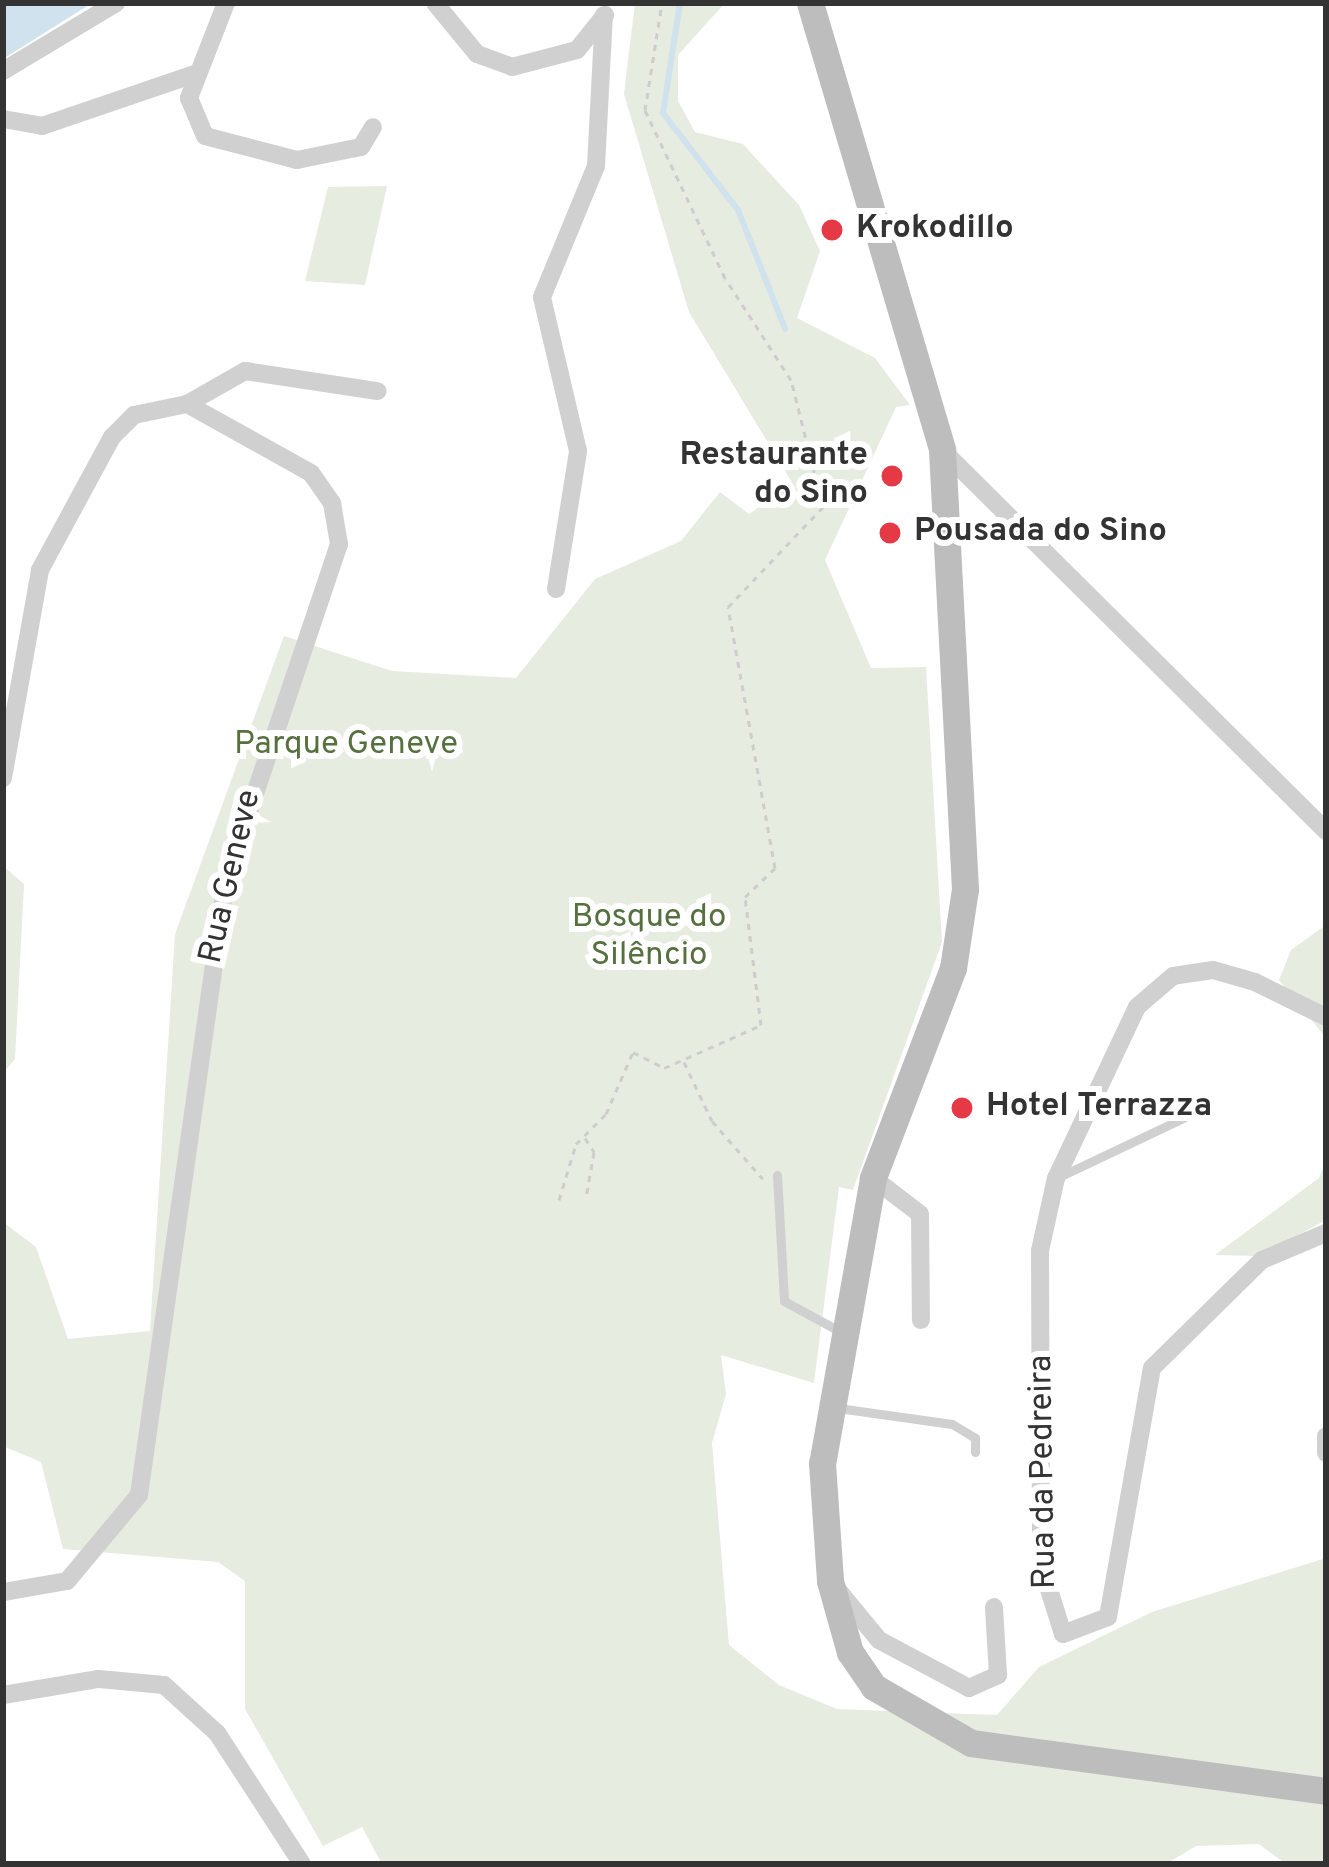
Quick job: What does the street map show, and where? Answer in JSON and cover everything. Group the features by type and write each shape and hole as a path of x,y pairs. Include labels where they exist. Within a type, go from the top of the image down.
{"street":[{"path":"3,71 116,3"},
{"path":"226,3 198,73 194,124 228,143 332,156 361,147 374,127"},
{"path":"435,3 477,55 512,67 577,50 606,9"},
{"path":"810,3 942,450 961,938 873,1178 832,1407 819,1526 850,1652 874,1687 971,1742 1326,1791"},
{"path":"556,589 578,451 542,297 596,166 606,9"},
{"path":"3,119 43,126 198,73"},
{"path":"3,778 40,570 65,517 134,416 187,404 245,371 378,391"},
{"name":"Rua Geneve","path":"3,1592 68,1581 139,1495 226,880 339,544 332,503 311,473 187,404"},
{"path":"942,450 1326,831"},
{"name":"Rua da Pedreira","path":"1326,1017 1234,976 1173,976 1137,1007 1056,1178 1040,1251 1041,1564 1063,1634 1108,1617 1151,1368 1262,1260 1326,1233"},
{"path":"873,1178 920,1214 921,1320"},
{"path":"1326,1436 1326,1453"},
{"path":"830,1581 879,1640 969,1688 998,1675 994,1607"},
{"path":"3,1696 99,1679 164,1685 217,1733 302,1864"}],"lane":[{"path":"1056,1178 1185,1117"},
{"path":"777,1175 784,1301 848,1335"},
{"path":"832,1407 952,1424 975,1438 975,1452"}],"path":[{"path":"559,1200 584,1137 633,1052 664,1068 761,1025 746,897 775,868 728,608 823,507 791,380 725,278 645,110 662,3"},
{"path":"684,1060 757,1180 777,1175"},
{"path":"584,1137 594,1152 586,1198"}],"green space":[{"path":"635,3 725,3 678,55 678,101 695,132 743,144 799,205 820,251 797,318 875,358 910,405 896,407 825,560 871,668 926,667 942,942 853,1190 839,1187 814,1383 721,1355 726,1394 712,1443 729,1645 779,1685 837,1709 997,1715 1039,1667 1152,1612 1326,1558 1326,1864 1286,1864 1259,1844 1196,1846 1166,1864 382,1864 362,1827 323,1846 245,1709 245,1581 218,1562 63,1549 41,1462 3,1446 3,1222 36,1247 68,1339 150,1331 175,934 284,636 392,671 516,678 595,579 681,541 720,492 749,514 793,484 689,312 624,94"},
{"path":"387,186 365,285 305,281 328,187"},
{"path":"3,866 24,884 15,1059 3,1073"},
{"path":"1326,925 1326,1038 1279,980 1291,950"},
{"path":"1326,1160 1326,1220 1259,1256 1215,1255 1319,1178"}],"water":[{"path":"3,3 92,3 3,59"}],"waterway":[{"path":"680,3 663,113 738,210 785,329"}],"place":[{"name":"Krokodillo","path":"832,230"},
{"name":"Restaurante do Sino","path":"892,476"},
{"name":"Pousada do Sino","path":"890,533"},
{"name":"Hotel Terrazza","path":"962,1108"}],"park label":[{"name":"Parque Geneve","path":"346,746"},
{"name":"Bosque do Silêncio","path":"649,938"}]}
